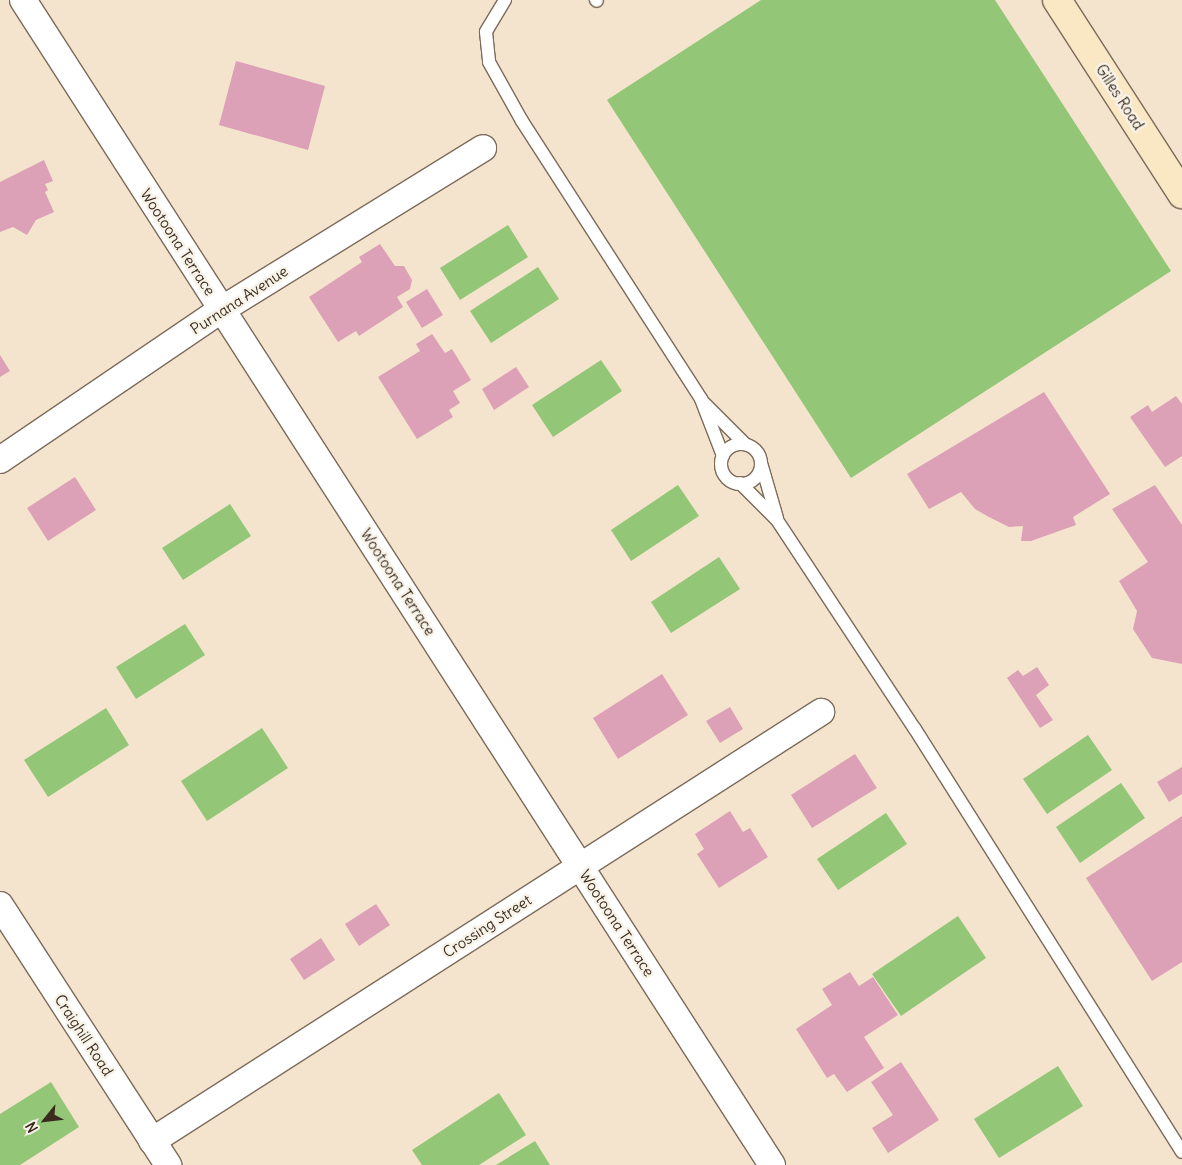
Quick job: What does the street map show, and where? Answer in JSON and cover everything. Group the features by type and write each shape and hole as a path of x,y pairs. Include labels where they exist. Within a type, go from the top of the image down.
{"street":[{"name":"Wootoona Terrace","path":"23,0 772,1165"},
{"name":"Gilles Road","path":"1058,0 1182,194"},
{"name":"Purnana Avenue","path":"0,460 221,310 483,148"},
{"name":"Crossing Street","path":"152,1141 821,712"},
{"name":"Craighill Road","path":"0,905 168,1165"}],"lane":[{"path":"505,0 486,32 489,62 522,121 701,399 745,444 756,450 777,520"},
{"path":"701,399 723,456 725,474 740,483 777,520 915,729 1182,1152"},
{"path":"723,456 731,446 745,444"},
{"path":"740,483 753,480 761,463"}],"green space":[{"path":"761,0 995,0 1171,271 851,478 607,100"},
{"path":"508,225 528,257 460,300 440,268"},
{"path":"538,267 559,299 491,343 470,311"},
{"path":"601,360 622,391 553,437 532,405"},
{"path":"678,485 699,516 631,561 611,530"},
{"path":"230,504 251,536 183,580 162,548"},
{"path":"719,557 740,589 671,633 651,602"},
{"path":"185,624 205,655 136,699 116,667"},
{"path":"106,708 129,745 48,797 24,760"},
{"path":"262,728 288,768 207,821 181,781"},
{"path":"1088,735 1112,770 1047,814 1023,779"},
{"path":"1121,783 1145,818 1080,863 1056,827"},
{"path":"886,813 907,844 838,890 817,859"},
{"path":"958,916 986,958 901,1016 872,974"},
{"path":"1058,1066 1083,1106 999,1158 974,1119"},
{"path":"51,1082 79,1127 20,1165 0,1165 0,1114"},
{"path":"499,1093 526,1135 479,1165 422,1165 412,1150"},
{"path":"535,1141 550,1165 496,1165"}],"building":[{"path":"236,61 325,86 308,150 219,125"},
{"path":"44,160 53,181 45,184 48,190 45,192 54,212 36,220 27,235 13,227 0,232 0,182"},
{"path":"380,244 395,266 404,266 412,280 410,289 397,297 403,307 359,336 356,331 338,342 309,297 362,262 359,257"},
{"path":"427,289 443,315 422,328 406,302"},
{"path":"432,334 445,353 452,349 471,380 453,391 460,403 449,410 453,417 417,439 378,377 420,351 416,344"},
{"path":"0,355 10,371 0,377"},
{"path":"516,367 529,387 494,410 482,389"},
{"path":"1044,392 1110,494 1073,517 1076,525 1031,541 1021,541 1023,526 1009,527 987,516 975,509 961,492 929,509 907,474"},
{"path":"1176,396 1182,404 1182,456 1165,467 1130,417 1148,405 1152,412"},
{"path":"75,477 96,510 48,541 27,508"},
{"path":"1155,485 1182,525 1182,664 1152,658 1133,629 1137,611 1119,581 1148,562 1112,509"},
{"path":"1037,667 1049,685 1036,695 1053,720 1040,728 1007,678 1018,670 1023,676"},
{"path":"662,674 688,715 618,759 593,718"},
{"path":"730,707 743,729 720,743 706,721"},
{"path":"855,754 877,788 812,828 791,795"},
{"path":"1182,767 1182,794 1169,802 1157,782"},
{"path":"730,811 743,832 750,828 768,857 719,888 697,854 704,849 695,834"},
{"path":"1182,816 1182,962 1152,981 1086,878"},
{"path":"376,904 390,925 359,946 345,924"},
{"path":"321,938 335,960 304,980 290,959"},
{"path":"850,972 859,986 873,977 898,1015 864,1037 884,1068 847,1092 834,1074 827,1078 796,1029 832,1005 822,989"},
{"path":"901,1062 939,1120 888,1153 872,1128 893,1115 871,1082"}]}
